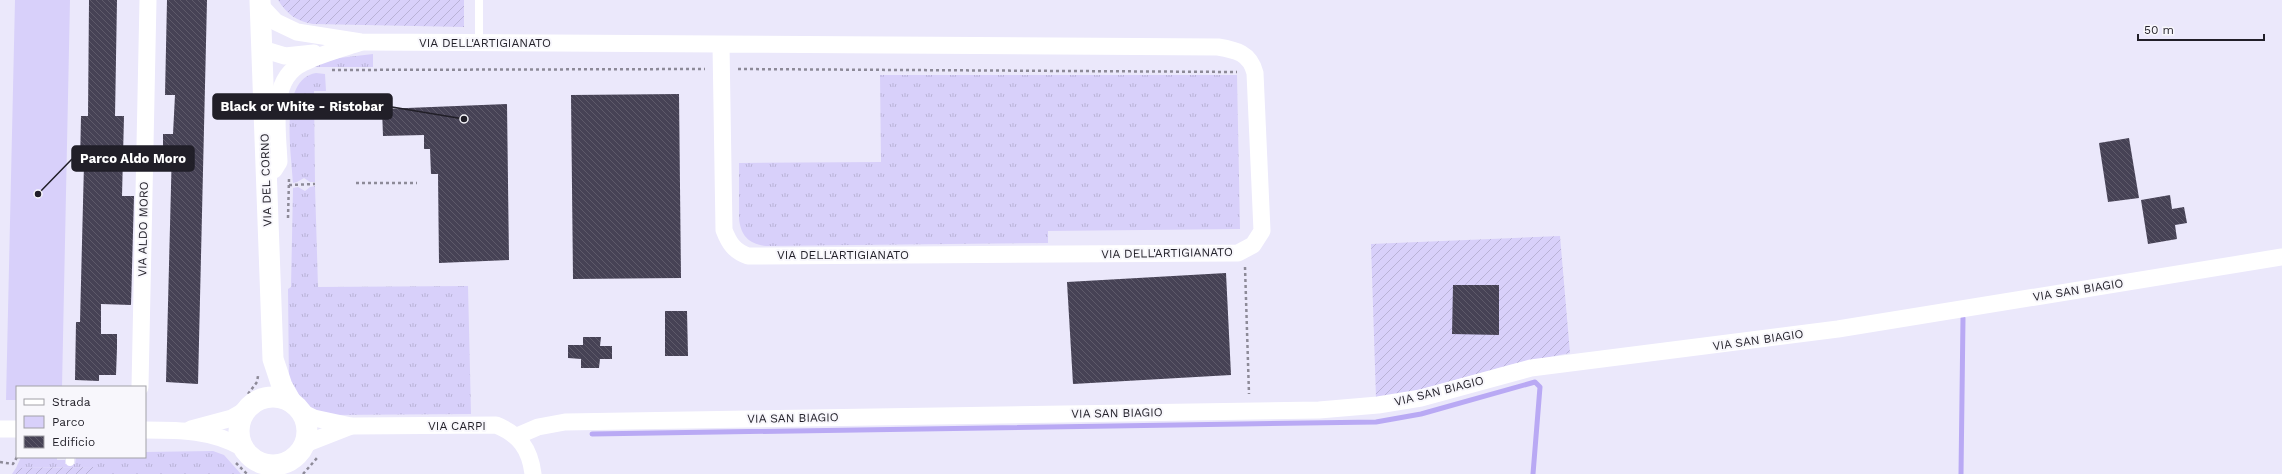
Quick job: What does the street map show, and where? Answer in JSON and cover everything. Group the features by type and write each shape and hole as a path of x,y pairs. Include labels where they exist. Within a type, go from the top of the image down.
{"street":[{"name":"VIA ALDO MORO","path":"140,386 148,0"},
{"name":"VIA DELL'ARTIGIANATO","path":"260,3 276,22 297,32 361,42 1218,47 1240,53 1253,63 1255,73 1262,231 1254,245 1244,250 1230,253 748,256 738,252 730,244 724,230 721,45"},
{"name":"VIA DEL CORNO","path":"249,403 266,386 266,174 260,3"},
{"path":"262,49 285,56 302,55 361,42"},
{"path":"266,174 274,170 278,162 278,96 284,83 302,63 361,42"},
{"name":"VIA SAN BIAGIO","path":"517,436 538,427 565,422 1319,410 1378,405 1421,398 1531,368 1838,329 2282,257"},
{"name":"VIA DEL CORNO","path":"266,364 295,406"},
{"name":"VIA CARPI","path":"189,430 232,418 249,403 270,397 282,398 314,418 351,426 496,425 517,436 525,445 532,461 533,474"},
{"path":"243,448 239,435 240,423 249,403"},
{"path":"295,406 305,421 307,432 302,461"},
{"name":"VIA CARPI","path":"146,430 189,430 231,441 243,448 251,458 266,469 280,464 302,461 351,426"},
{"path":"0,429 16,429"}],"lane":[{"path":"479,0 479,43"}],"path":[{"path":"329,70 721,69 1238,72 1240,74"},
{"path":"288,224 289,178"},
{"path":"356,183 417,183"},
{"path":"289,185 315,184"},
{"path":"1244,250 1250,411"},
{"path":"249,403 266,364"},
{"path":"0,462 13,464 16,458"}],"green space":[{"path":"15,0 70,0 62,386 16,386 16,400 6,400"},
{"path":"278,0 464,0 464,27 313,24 292,16"},
{"path":"373,54 373,67 307,67 339,58"},
{"path":"316,73 325,74 326,91 314,91 315,182 310,182 304,178 293,183 290,137 292,103 296,89 304,78"},
{"path":"880,75 1237,75 1240,229 1048,231 1048,243 766,246 755,243 747,238 742,230 739,219 739,163 881,162"},
{"path":"315,186 318,287 468,286 471,414 329,415 315,413 289,386 288,289 291,287 293,188 298,187 305,191 310,187"},
{"path":"1560,236 1570,353 1513,364 1419,390 1376,398 1371,244"},
{"path":"213,451 224,455 241,474 94,474 94,467 16,468 21,458 57,458 57,460 65,460 65,464 75,464 76,458 146,458 146,452"},
{"path":"94,467 94,474 12,474 16,468"}],"building":[{"path":"89,0 117,0 115,116 124,116 122,196 134,196 131,305 101,304 101,334 117,334 117,348 116,375 99,375 99,381 75,380 76,322 80,322 84,164 80,164 81,116 88,116"},
{"path":"167,0 207,0 198,384 166,382 172,148 163,148 163,134 173,134 175,95 165,95"},
{"path":"679,94 681,278 573,279 571,95"},
{"path":"507,104 509,260 439,263 438,174 431,174 430,149 424,149 424,135 383,136 382,109"},
{"path":"2129,138 2139,198 2108,202 2099,143"},
{"path":"2170,195 2172,209 2184,207 2187,223 2175,225 2177,239 2148,244 2141,200"},
{"path":"1226,273 1231,375 1073,384 1067,282"},
{"path":"1453,285 1499,285 1499,335 1452,334"},
{"path":"665,311 687,311 688,356 665,356"},
{"path":"583,337 601,337 600,346 612,346 612,359 600,359 599,368 581,368 581,359 568,358 568,345 583,345"}],"waterway":[{"path":"1961,474 1963,318"},
{"path":"592,434 1376,422 1421,414 1535,382 1540,387 1533,474"}],"place":[{"name":"Black or White - Ristobar","path":"464,119"},
{"name":"Parco Aldo Moro","path":"38,194"}]}
